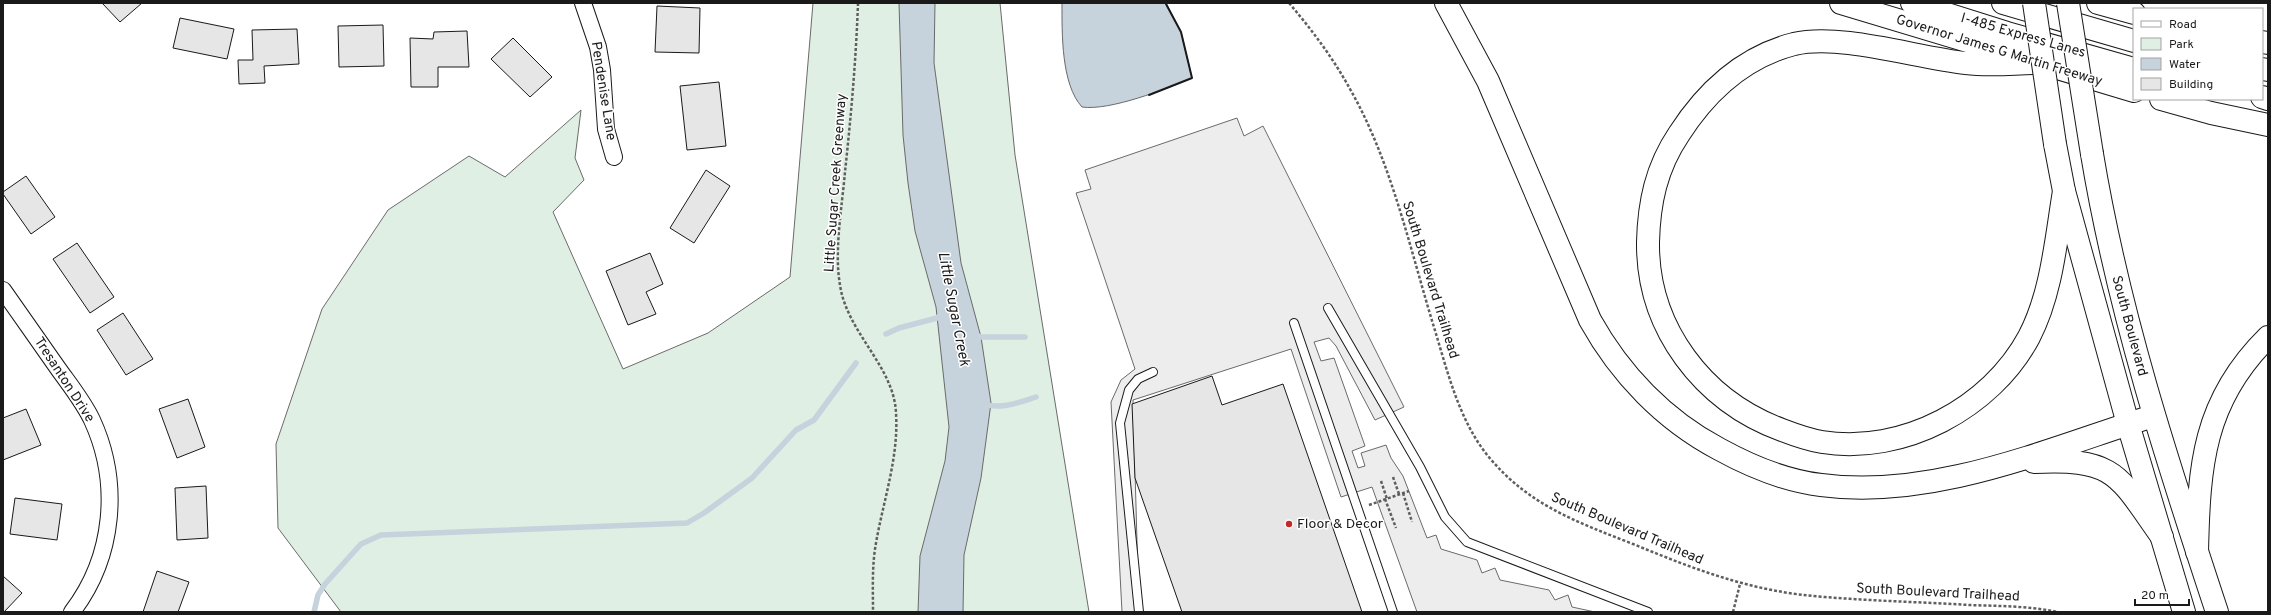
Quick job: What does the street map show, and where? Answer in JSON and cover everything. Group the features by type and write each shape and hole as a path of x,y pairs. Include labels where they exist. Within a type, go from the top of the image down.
{"main road":[{"path":"1446,3 1488,81 1590,320 1603,343 1625,373 1679,425 1697,438 1741,461 1789,478 1820,485 1887,488 1970,473 2005,464 2153,416"},
{"name":"Governor James G Martin Freeway","path":"1841,3 2133,91"},
{"name":"I-485 Express Lanes","path":"1912,3 2007,33 2133,69"},
{"name":"I-485 Express Lanes","path":"2003,3 2133,41"},
{"name":"South Boulevard","path":"2034,3 2055,144 2064,191 2128,424 2184,612"},
{"name":"South Boulevard","path":"2068,3 2092,154 2116,273 2153,416 2217,612"},
{"path":"2098,3 2133,13"},
{"path":"2039,63 1969,64 1847,44 1816,41 1783,48 1752,60 1713,90 1691,116 1664,160 1652,191 1649,222 1650,278 1658,308 1676,346 1698,375 1734,407 1757,421 1822,442 1858,443 1886,440 1916,432 1954,415 2010,367 2029,336 2041,309 2049,278 2064,191"},
{"path":"2165,100 2211,113 2268,125"},
{"path":"2197,552 2201,479 2211,425 2230,384 2244,363 2268,337"},
{"path":"2005,464 2066,460 2099,466 2122,482 2162,537"}],"street":[{"name":"Pendenise Lane","path":"583,3 598,47 602,70 606,129 614,157"},
{"name":"Tresanton Drive","path":"3,290 75,393 92,420 101,445 109,477 108,525 101,557 92,581 72,612"}],"lane":[{"path":"1328,308 1420,467 1445,517 1467,542 1648,612"},
{"path":"1294,323 1393,612"},
{"path":"1139,612 1120,423 1129,390 1138,379 1153,372"}],"path":[{"name":"Little Sugar Creek Greenway","path":"858,3 855,77 841,222 838,278 845,308 856,330 893,392 897,414 892,469 874,560 873,612"},
{"name":"South Boulevard Trailhead","path":"1289,3 1316,35 1339,70 1368,126 1392,189 1465,421 1488,456 1513,482 1558,513 1704,573 1740,584 1795,595 2027,608 2058,612"},
{"path":"1393,477 1412,522"},
{"path":"1381,481 1396,528"},
{"path":"1358,508 1409,491"},
{"path":"1733,612 1740,584"}],"green space":[{"path":"813,3 1000,3 1015,155 1089,612 341,612 278,528 276,444 322,309 388,210 469,156 505,177 581,110 575,158 584,180 553,212 623,369 708,333 790,277"}],"shaded area":[{"path":"1237,118 1244,136 1263,126 1404,407 1375,420 1336,346 1329,338 1314,342 1321,361 1334,358 1365,446 1352,451 1358,468 1365,466 1361,453 1386,445 1391,458 1403,476 1427,538 1436,535 1441,549 1477,560 1482,573 1495,568 1500,580 1549,590 1555,600 1568,595 1572,607 1595,612 1417,612 1372,487 1341,497 1291,349 1133,400 1139,612 1122,612 1111,402 1121,380 1135,369 1076,193 1091,189 1085,170"}],"water":[{"name":"Little Sugar Creek","path":"899,3 935,3 934,63 961,263 981,337 991,403 981,478 964,555 963,612 918,612 920,556 945,461 949,427 936,307 915,231 908,183 903,135"},
{"path":"1062,3 1166,3 1181,32 1192,78 1138,98 1107,106 1082,107 1075,97 1066,72 1062,29"}],"building":[{"path":"102,3 142,3 120,22"},
{"path":"657,6 700,8 699,53 655,52"},
{"path":"180,18 234,29 227,59 173,48"},
{"path":"383,25 384,66 339,67 338,26"},
{"path":"297,29 299,64 264,66 265,83 239,84 238,60 253,60 252,30"},
{"path":"467,31 469,67 438,67 438,87 411,87 410,38 433,39 434,32"},
{"path":"513,38 552,77 530,97 491,59"},
{"path":"719,82 726,146 687,150 680,86"},
{"path":"706,170 730,186 694,243 670,228"},
{"path":"26,176 55,217 31,234 3,194 3,192"},
{"path":"77,243 114,297 90,313 53,259"},
{"path":"650,253 663,284 646,292 656,314 628,325 606,271"},
{"path":"123,313 153,359 126,375 97,330"},
{"path":"1212,376 1222,405 1283,384 1362,612 1182,612 1135,478 1132,404"},
{"path":"188,399 205,447 177,458 159,409"},
{"path":"26,409 41,445 3,460 3,418"},
{"path":"206,486 208,538 177,540 175,488"},
{"path":"15,498 62,504 57,540 10,534"},
{"path":"157,571 189,582 178,612 143,612"},
{"path":"3,576 22,593 4,612 3,612"}],"waterway":[{"name":"Little Sugar Creek","path":"886,334 899,328 937,318 942,314"},
{"name":"Little Sugar Creek","path":"974,335 981,337 1025,337"},
{"path":"314,612 318,595 325,584 361,544 381,535 687,523 704,513 752,478 796,430 814,420 856,363"},
{"path":"984,404 990,406 1004,406 1036,397"}],"wall":[{"path":"1149,95 1192,78 1181,32 1166,4"}],"place":[{"name":"Floor & Decor","path":"1289,524"}]}
